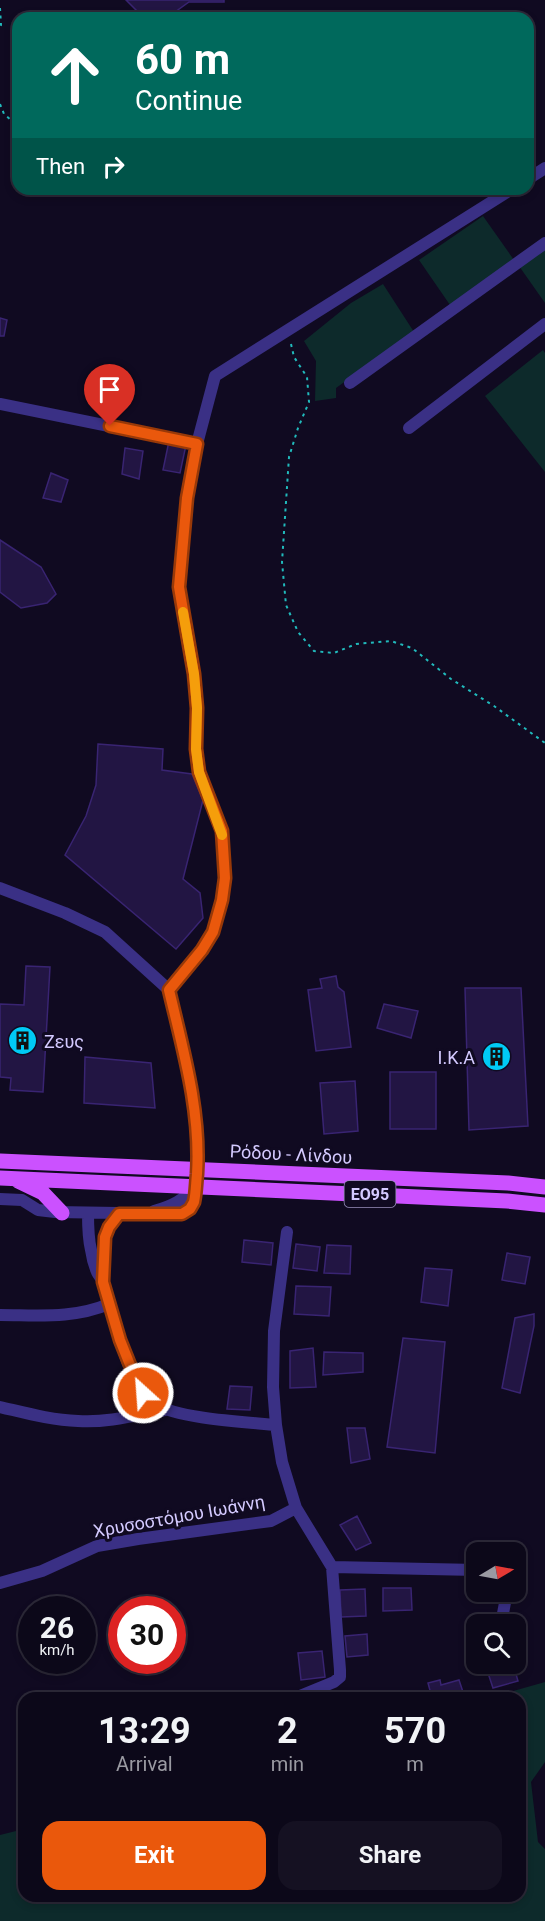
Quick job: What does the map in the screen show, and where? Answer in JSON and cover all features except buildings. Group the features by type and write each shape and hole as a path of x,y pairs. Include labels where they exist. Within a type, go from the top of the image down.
{"main road":[{"name":"Ρόδου - Λίνδου","path":"0,1161 545,1187"},
{"name":"Ρόδου - Λίνδου","path":"7,1178 507,1201 545,1205"},
{"path":"7,1178 43,1193 62,1213"}],"street":[{"path":"169,990 202,950 213,932 222,900 225,878 222,831 199,772 196,749 197,708 194,674 179,587 187,498 197,444 214,376 502,195"},
{"path":"350,383 545,243"},
{"path":"409,428 545,324"},
{"path":"0,404 197,444"},
{"path":"0,888 65,913 105,932 169,990 190,1079 197,1147 196,1186 188,1196 177,1203 156,1211 136,1215 62,1213 38,1210 19,1199 0,1199"},
{"path":"88,1213 90,1249 103,1282 120,1340 143,1393 165,1410"},
{"path":"103,1282 105,1237 119,1214"},
{"path":"287,1232 274,1331 273,1387 276,1425 282,1462 296,1508 332,1567 340,1677 334,1682 310,1692"},
{"path":"0,1315 61,1315 90,1312 109,1304"},
{"path":"0,1407 37,1416 79,1421 122,1418 165,1410 276,1425"},
{"name":"Χρυσοστόμου Ιωάννη","path":"0,1583 42,1571 98,1546 271,1521 296,1508"},
{"path":"332,1567 466,1570"}],"path":[{"path":"0,8 2,26 0,27"},
{"path":"0,104 4,114 12,121"},
{"path":"288,330 294,357 307,377 309,402 289,457 282,562 286,605 298,632 314,651 334,654 357,645 391,640 412,648 451,679 494,706 545,743"}],"green space":[{"path":"483,216 514,260 450,305 419,260"},
{"path":"545,247 545,303 519,266"},
{"path":"383,284 414,332 336,388 336,398 315,401 316,361 304,341 351,303"},
{"path":"543,350 545,353 545,472 485,396"},
{"path":"545,1682 545,1762 531,1782 538,1842 545,1849 545,1921 0,1921 0,1835 18,1830 18,1902 526,1902 526,1692 509,1692"}],"slow traffic":[{"path":"183,612 194,674 197,708 196,749 199,772 222,835"}],"place":[{"name":"Ζευς","path":"23,1041"},
{"name":"Ι.Κ.Α","path":"496,1057"}],"route":[{"path":"110,426 197,444 187,498 179,587 194,674 197,708 196,749 199,772 222,831 225,878 222,900 213,932 202,950 169,990 190,1079 194,1109 197,1147 193,1206 182,1214 175,1215 119,1214 109,1227 104,1242 103,1282 120,1340 143,1393"}]}
